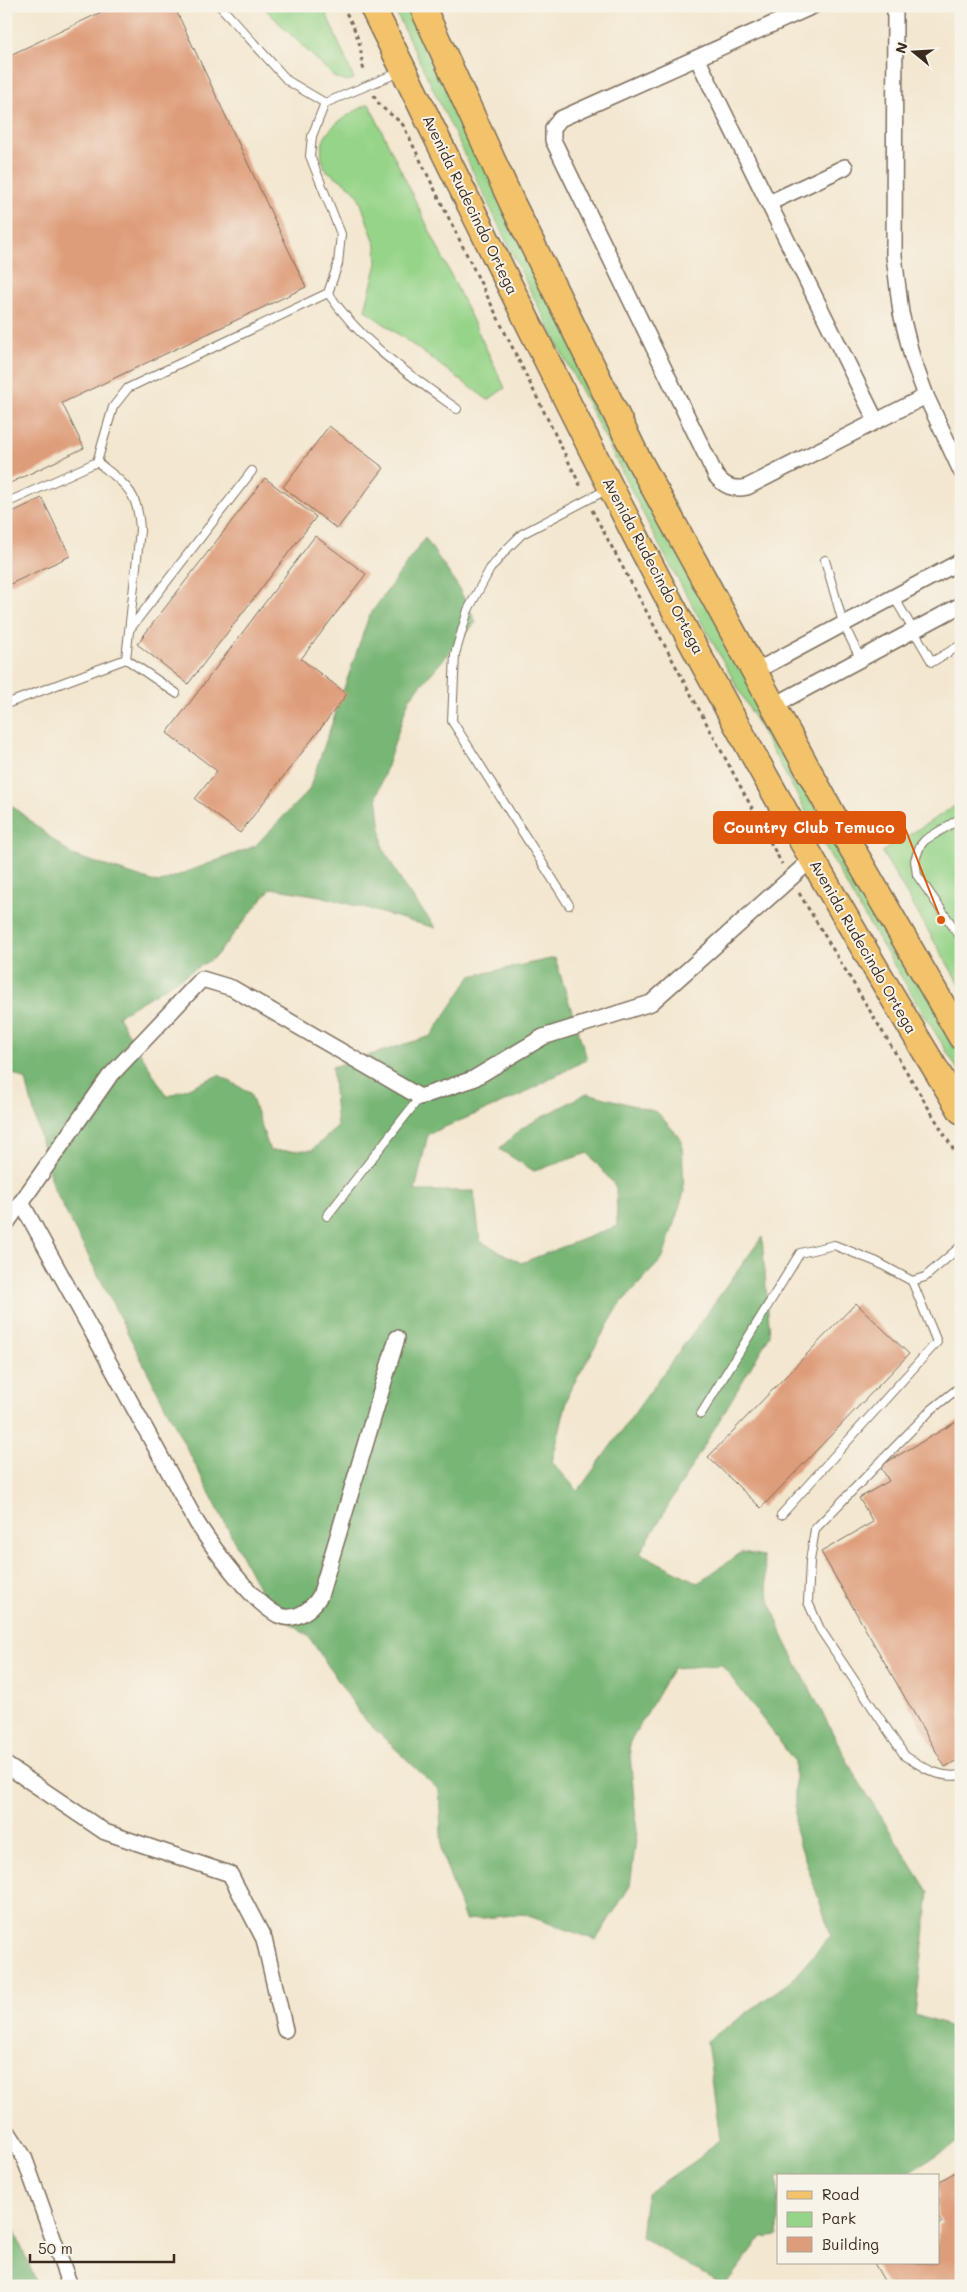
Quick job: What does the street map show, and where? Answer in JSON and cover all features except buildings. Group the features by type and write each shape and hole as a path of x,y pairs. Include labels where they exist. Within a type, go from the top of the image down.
{"main road":[{"name":"Avenida Rudecindo Ortega","path":"372,6 610,488 753,755 812,859 961,1111"},
{"path":"422,6 513,206 637,457 844,835 961,1037"}],"street":[{"path":"813,6 560,119 553,128 552,134 716,476 727,486 747,488 926,396"},
{"path":"894,6 894,256 901,313 912,357 926,396 961,471"},
{"path":"697,58 876,421"},
{"path":"769,203 845,167"},
{"path":"754,672 961,562"},
{"path":"773,706 913,629 961,605"},
{"path":"6,1224 109,1077 202,979 232,988 420,1097 473,1080 543,1037 651,1003 812,859"},
{"path":"22,1202 197,1523 232,1570 279,1615 301,1614 315,1604 320,1596 396,1338"},
{"path":"6,1765 105,1832 230,1874 264,1940 285,2030"},
{"path":"6,2128 24,2157 70,2286"}],"lane":[{"path":"220,6 288,81 325,103"},
{"path":"6,503 97,462 113,407 128,388 328,292 338,264 341,234 310,156 312,136 325,103 404,70"},
{"path":"328,292 346,319 381,352 457,409"},
{"path":"97,462 128,487 139,512 140,530 126,659"},
{"path":"129,631 252,471"},
{"path":"569,906 452,720 455,654 468,610 490,569 505,550 522,534 610,488"},
{"path":"826,560 843,624 860,658"},
{"path":"894,597 932,662 961,646"},
{"path":"126,659 176,693"},
{"path":"6,704 126,659"},
{"path":"961,818 925,840 920,846 915,860 917,874 961,938"},
{"path":"327,1216 420,1097"},
{"path":"701,1414 800,1253 834,1246 877,1262 912,1281 937,1342 781,1515"},
{"path":"912,1281 925,1277 961,1246"},
{"path":"961,1386 930,1410 815,1529 810,1561 808,1602 825,1637 905,1756 934,1772 948,1777 961,1775"}],"green space":[{"path":"262,6 323,6 354,79 347,81 335,78"},
{"path":"393,6 412,6 961,1048 961,1075 857,904 659,545 529,288"},
{"path":"369,104 505,388 488,400 365,310 377,263 376,246 358,195 351,187 326,170 322,157 322,146 331,128 339,121"},
{"path":"425,538 457,585 476,622 409,699 377,796 383,848 404,886 436,928 320,896 271,888 215,957 118,1016 167,1097 219,1075 250,1093 270,1151 312,1150 337,1127 332,1067 431,1036 471,976 555,958 587,1059 519,1096 428,1134 415,1191 474,1191 480,1241 521,1263 617,1226 616,1187 588,1153 534,1171 499,1149 522,1128 587,1093 657,1112 682,1140 684,1192 663,1258 620,1304 569,1392 552,1462 578,1491 762,1237 770,1335 640,1553 698,1583 742,1552 763,1556 769,1598 784,1639 853,1772 929,1893 915,2015 961,2030 961,2141 906,2174 777,2174 777,2235 762,2237 724,2286 641,2237 646,2194 697,2159 720,2139 707,2041 791,1981 831,1935 795,1830 795,1762 722,1665 673,1668 629,1744 637,1832 630,1886 596,1940 523,1914 465,1920 442,1853 439,1790 363,1718 309,1637 268,1607 52,1185 26,1080 6,1070 6,801 72,855 158,883 255,846 309,790 369,616"},
{"path":"961,802 961,987 882,852"},
{"path":"6,2211 38,2286 6,2286"}],"place":[{"name":"Country Club Temuco","path":"941,920"}]}
